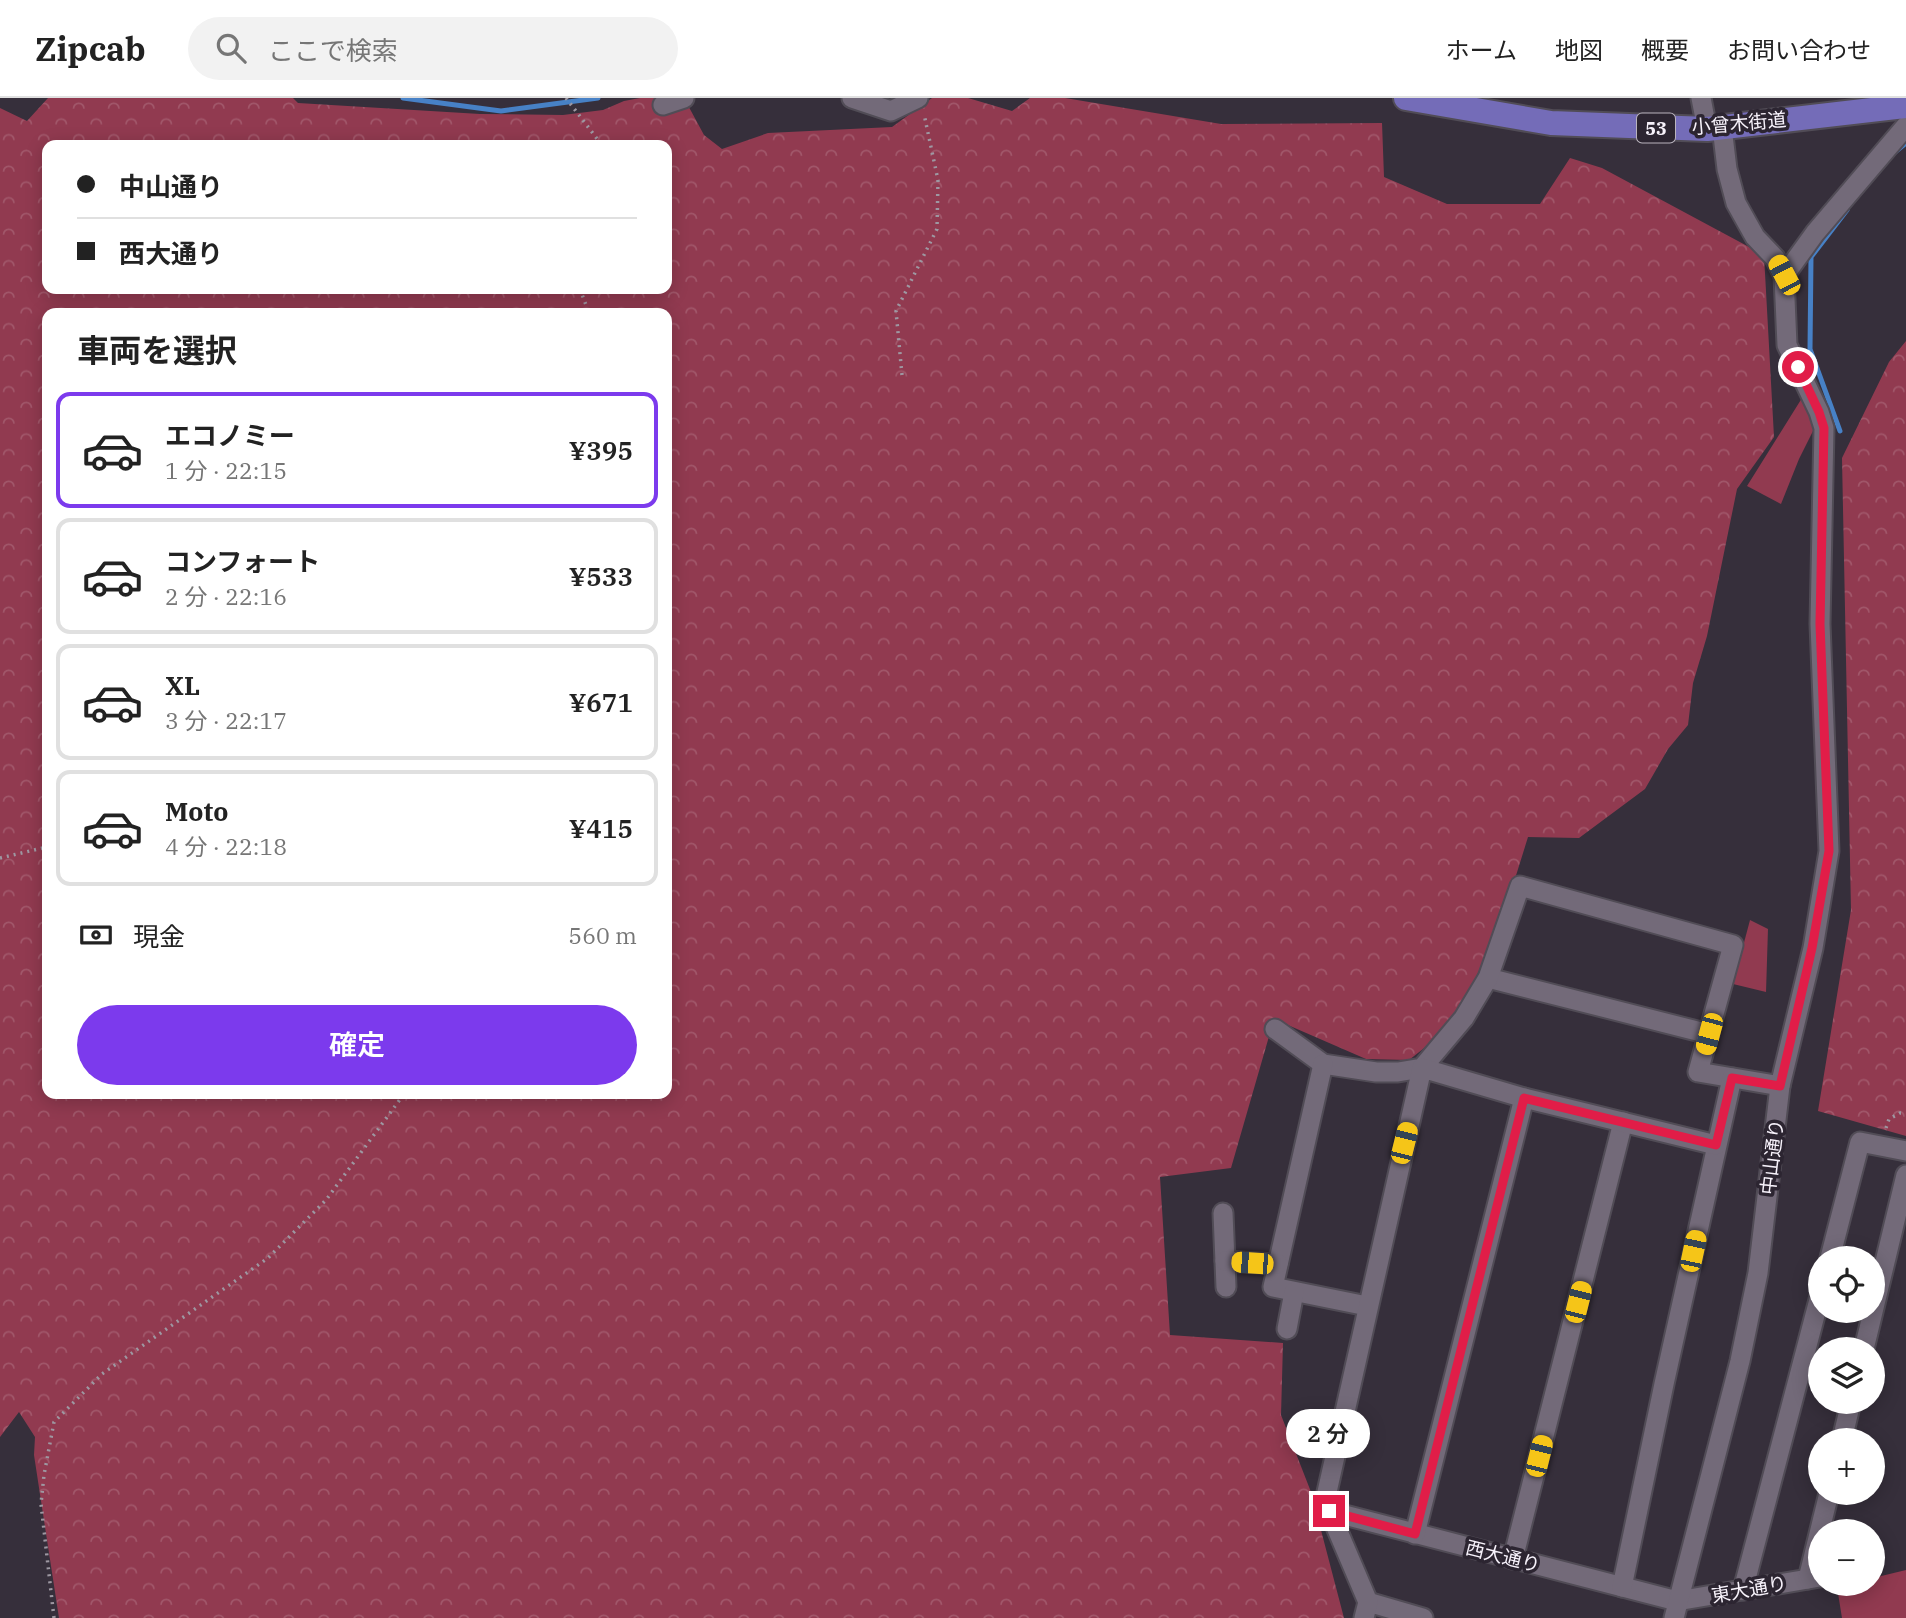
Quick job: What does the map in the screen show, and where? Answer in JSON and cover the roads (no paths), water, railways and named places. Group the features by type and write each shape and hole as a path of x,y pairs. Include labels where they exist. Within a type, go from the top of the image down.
{"main road":[{"name":"小曾木街道","path":"1406,98 1551,123 1714,128 1906,106"}],"street":[{"path":"663,105 684,98"},
{"path":"852,98 891,111 921,105"},
{"path":"1701,98 1714,128 1735,203 1755,237 1775,258 1784,275 1815,233 1906,126"},
{"name":"中山通り","path":"1676,1610 1740,1361 1758,1273 1780,1086 1812,948 1829,851 1820,624 1824,428 1787,345 1784,275"},
{"path":"1423,1618 1366,1610 1325,1501 1422,1068 1464,1018 1488,978 1520,886 1733,945 1698,1072 1780,1086"},
{"path":"1488,978 1709,1034"},
{"path":"1275,1029 1323,1064 1376,1072 1422,1068 1524,1098 1716,1145"},
{"path":"1323,1064 1273,1287 1367,1306"},
{"path":"1622,1587 1732,1078"},
{"path":"1415,1534 1524,1098"},
{"path":"1513,1559 1623,1122"},
{"path":"1833,1246 1860,1142 1906,1151"},
{"path":"1867,1337 1906,1175"},
{"path":"1223,1213 1226,1287"},
{"path":"1226,1261 1278,1264"},
{"path":"1287,1329 1294,1292"},
{"path":"1743,1590 1813,1323"},
{"name":"西大通り","path":"1329,1511 1622,1587 1676,1610"},
{"name":"東大通り","path":"1676,1610 1743,1590 1808,1579"}],"waterway":[{"path":"403,98 501,111 598,98"},
{"path":"1895,152 1906,143"},
{"path":"1840,431 1810,349 1811,257 1847,210"}]}
